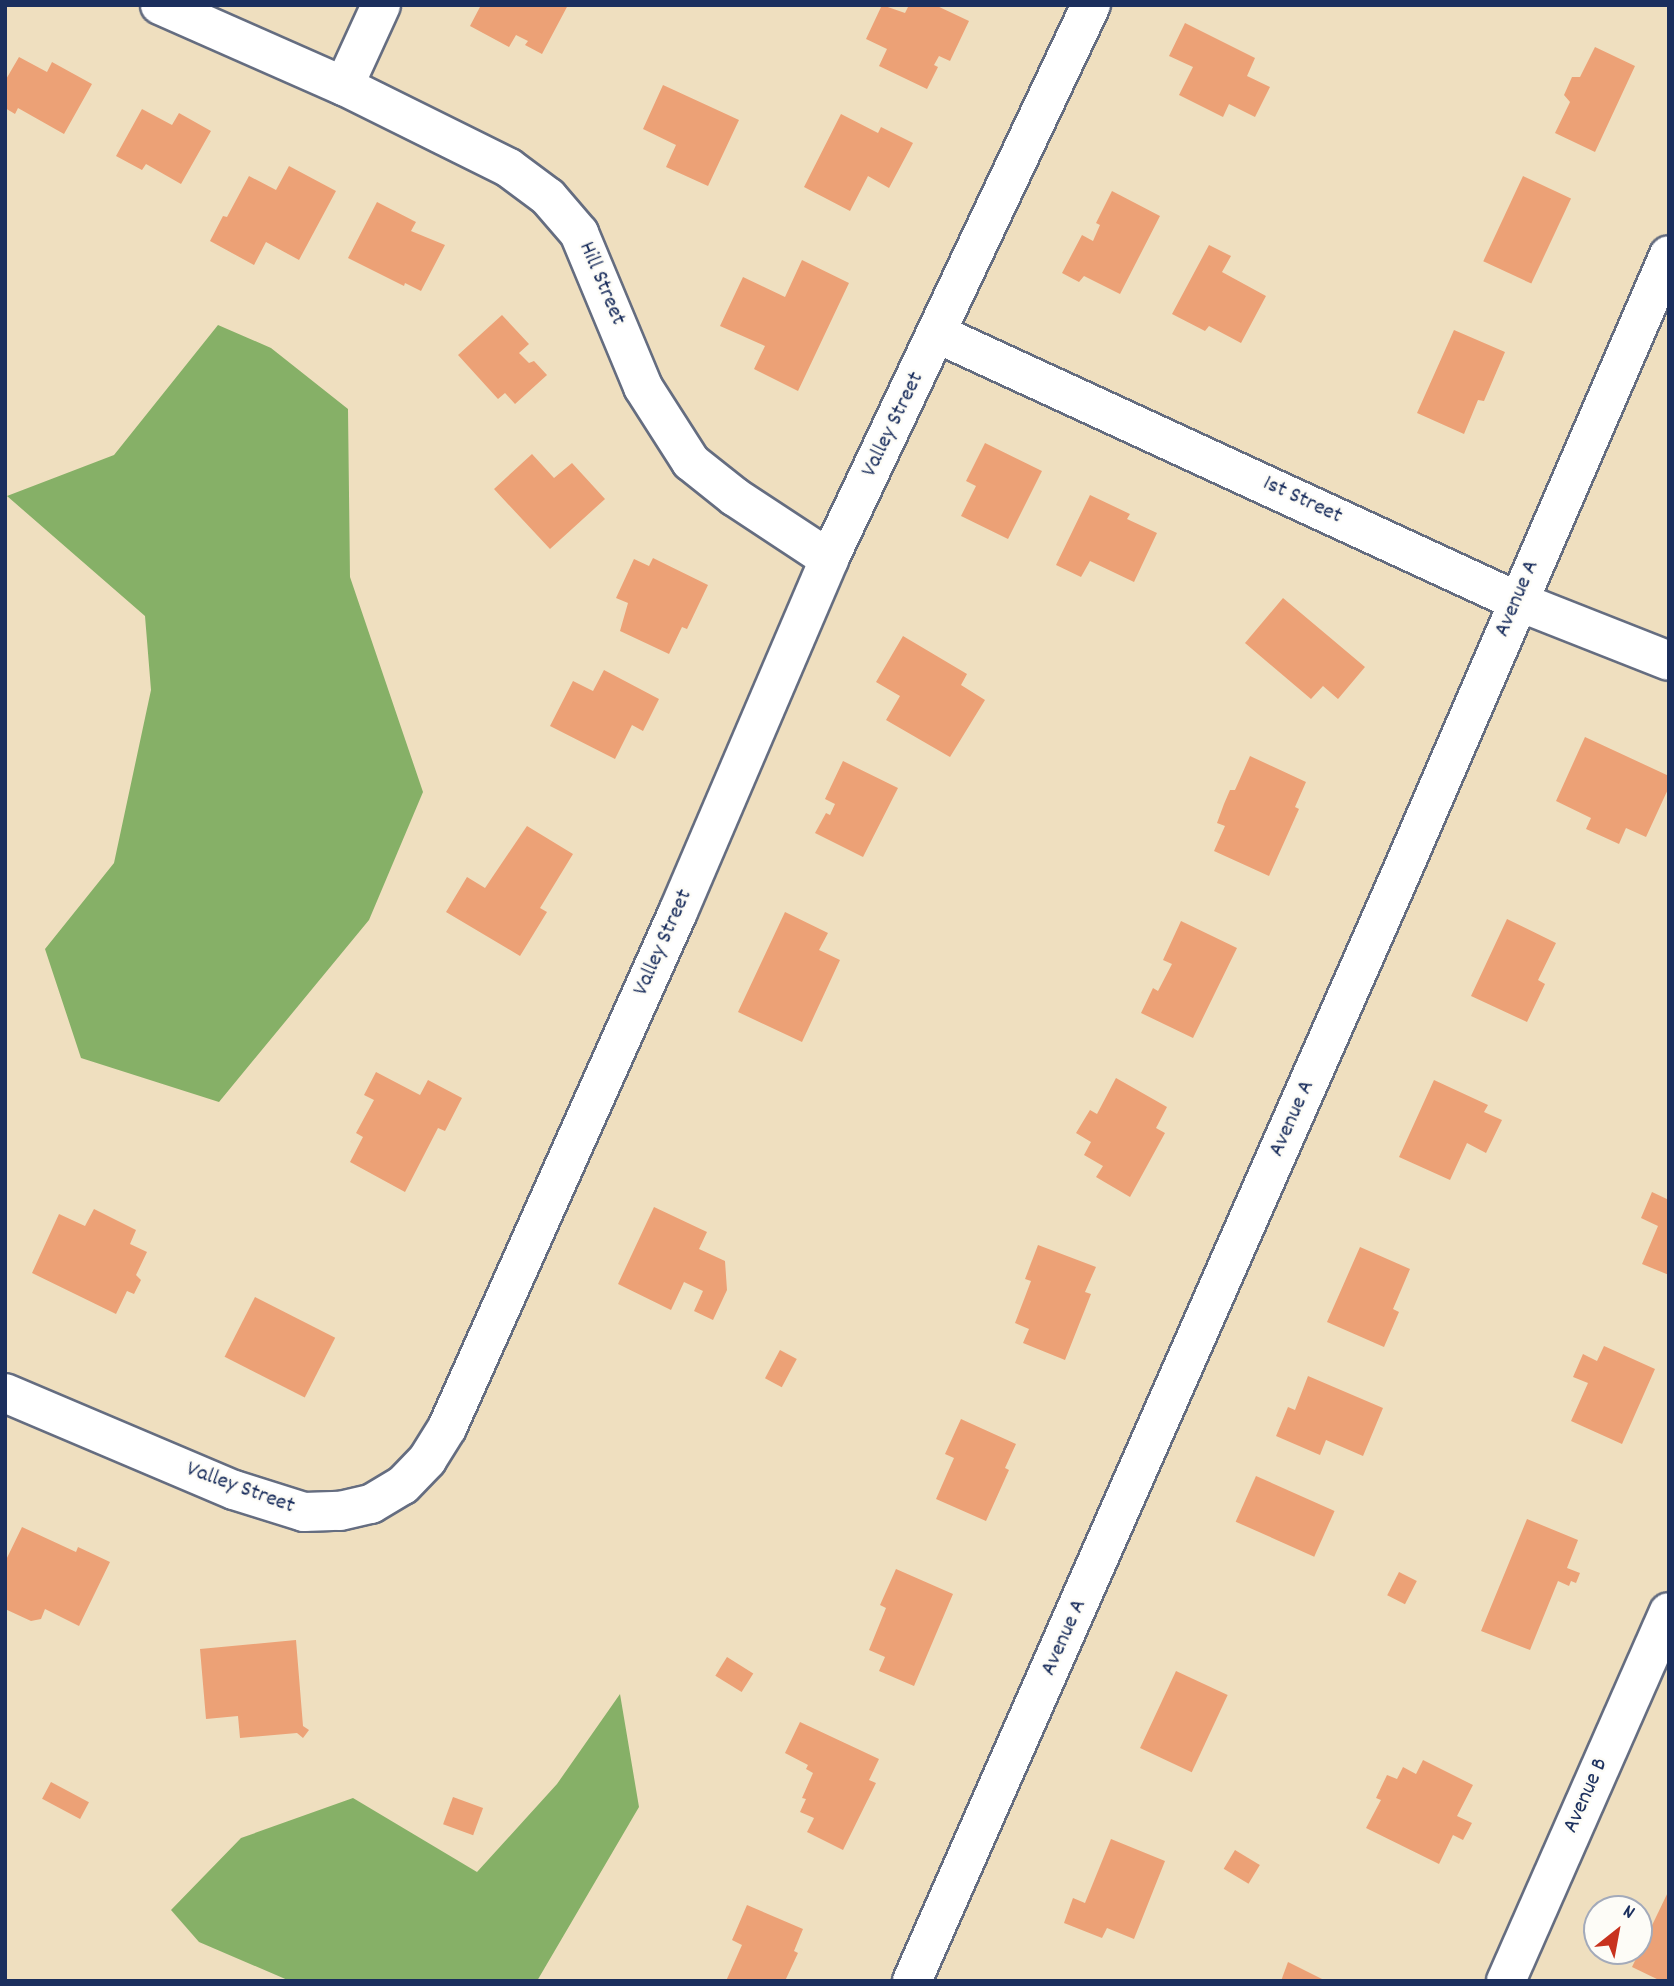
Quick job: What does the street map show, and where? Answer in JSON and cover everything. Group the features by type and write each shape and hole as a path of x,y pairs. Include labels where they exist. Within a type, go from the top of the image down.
{"street":[{"name":"Hill Street","path":"160,5 344,86 509,168 548,197 579,233 643,387 691,462 735,497 829,559"},
{"path":"344,86 381,5"},
{"name":"Valley Street","path":"5,1393 234,1490 294,1510 340,1511 371,1504 403,1485 427,1460 447,1428 678,912 829,559 938,334 1091,5"},
{"name":"Avenue A","path":"912,1981 1368,947 1669,255"},
{"name":"1st Street","path":"938,334 1517,601 1669,661"},
{"name":"Avenue B","path":"1506,1981 1669,1612"}],"green space":[{"path":"218,325 271,348 348,409 350,577 423,792 369,920 219,1102 81,1058 45,949 114,863 151,690 145,616 7,496 114,455"},
{"path":"620,1694 639,1807 537,1981 290,1981 199,1942 171,1910 241,1838 353,1798 477,1872 557,1784"}],"building":[{"path":"481,5 568,5 542,54 525,45 528,41 516,35 509,47 470,26"},
{"path":"882,5 905,13 909,5 935,5 969,21 950,61 939,56 934,65 938,67 927,89 879,66 887,49 866,39"},
{"path":"1185,23 1255,58 1247,76 1270,87 1255,117 1229,104 1223,117 1179,95 1193,67 1169,56"},
{"path":"1595,47 1635,66 1595,152 1555,133 1570,102 1564,95 1572,77 1580,77"},
{"path":"19,57 47,72 52,62 92,84 64,134 18,108 15,114 5,108 5,81"},
{"path":"663,85 739,120 708,186 666,167 676,145 643,129"},
{"path":"142,109 172,125 179,113 211,131 181,184 146,164 142,170 116,156"},
{"path":"841,114 878,133 881,127 913,143 889,188 868,176 850,211 804,187"},
{"path":"289,166 336,191 299,260 266,242 254,265 210,241 223,216 227,217 249,176 276,190"},
{"path":"1523,176 1571,198 1531,284 1483,261"},
{"path":"1112,191 1160,216 1120,294 1084,276 1079,282 1062,273 1082,235 1093,241 1100,225 1096,223"},
{"path":"377,202 416,222 411,231 445,245 421,291 405,283 404,286 348,258"},
{"path":"1209,245 1231,256 1222,272 1266,296 1241,343 1209,326 1205,331 1172,314"},
{"path":"802,260 849,283 798,391 754,369 765,346 720,326 743,277 785,297"},
{"path":"502,315 529,344 519,353 529,363 534,361 547,375 515,404 505,393 498,399 458,355"},
{"path":"1454,330 1505,352 1484,401 1478,400 1464,434 1417,413"},
{"path":"985,443 1042,471 1008,539 961,516 976,486 966,481"},
{"path":"532,454 554,478 572,463 605,499 550,549 494,489"},
{"path":"1090,495 1130,514 1127,519 1157,533 1134,582 1090,561 1081,577 1056,565"},
{"path":"653,558 708,585 687,629 682,627 669,654 620,631 628,603 616,598 634,559 649,566"},
{"path":"1283,598 1365,667 1338,699 1323,686 1311,699 1245,643"},
{"path":"903,636 967,674 961,685 985,700 950,757 886,720 900,696 876,682"},
{"path":"604,670 659,699 643,731 632,725 615,759 550,726 573,681 593,691"},
{"path":"1585,737 1669,776 1669,787 1646,837 1626,828 1619,844 1586,829 1591,818 1556,801"},
{"path":"1250,756 1306,782 1295,807 1299,809 1269,876 1214,851 1225,826 1217,823 1224,804 1230,790 1235,790"},
{"path":"843,761 898,788 863,857 815,833 826,813 830,815 835,804 825,799"},
{"path":"527,826 573,854 540,908 547,912 520,956 446,912 467,877 485,888"},
{"path":"785,912 828,933 819,950 840,960 802,1042 738,1012"},
{"path":"1507,919 1556,943 1538,980 1545,984 1527,1022 1471,996"},
{"path":"1181,921 1237,948 1193,1038 1141,1013 1153,988 1158,991 1172,964 1163,960"},
{"path":"376,1072 420,1095 428,1080 462,1098 445,1131 438,1128 405,1192 350,1162 363,1137 356,1133 374,1100 364,1095"},
{"path":"1116,1078 1167,1107 1156,1128 1165,1133 1130,1197 1096,1177 1103,1166 1084,1155 1091,1142 1076,1133 1090,1110 1097,1114"},
{"path":"1434,1080 1488,1105 1484,1112 1502,1120 1486,1153 1467,1143 1450,1180 1399,1157"},
{"path":"1652,1192 1669,1200 1669,1275 1642,1264 1658,1226 1641,1218"},
{"path":"654,1207 707,1232 699,1249 725,1261 727,1290 713,1320 694,1311 703,1291 684,1282 671,1310 618,1284"},
{"path":"94,1209 136,1230 130,1244 147,1252 136,1275 141,1280 134,1294 127,1291 116,1314 32,1273 59,1214 85,1226"},
{"path":"1038,1245 1096,1267 1085,1292 1091,1294 1065,1360 1023,1343 1029,1329 1015,1323 1031,1281 1025,1279"},
{"path":"1360,1247 1410,1269 1393,1309 1399,1312 1384,1347 1327,1322"},
{"path":"255,1297 335,1338 305,1398 225,1357"},
{"path":"1604,1346 1655,1369 1622,1444 1571,1421 1588,1383 1573,1377 1583,1354 1597,1361"},
{"path":"780,1350 797,1359 782,1387 765,1378"},
{"path":"1308,1376 1383,1408 1363,1456 1326,1440 1320,1455 1276,1436 1288,1407 1295,1410"},
{"path":"961,1419 1016,1444 1005,1468 1009,1470 986,1521 936,1499 954,1458 945,1454"},
{"path":"1256,1476 1335,1511 1314,1557 1236,1522"},
{"path":"1527,1519 1578,1540 1567,1568 1580,1573 1576,1583 1571,1581 1569,1586 1558,1581 1530,1650 1481,1631"},
{"path":"22,1527 76,1552 78,1547 110,1562 79,1626 45,1609 41,1619 31,1621 5,1609 5,1562"},
{"path":"896,1569 953,1594 914,1686 879,1671 885,1657 869,1650 886,1608 880,1605"},
{"path":"1399,1572 1417,1581 1405,1604 1387,1595"},
{"path":"296,1640 303,1726 309,1730 303,1738 297,1733 240,1738 238,1716 206,1719 200,1649"},
{"path":"727,1657 753,1673 742,1692 715,1676"},
{"path":"1176,1671 1228,1695 1192,1772 1140,1748"},
{"path":"800,1722 879,1759 869,1780 876,1783 843,1850 807,1832 814,1818 800,1812 806,1799 802,1798 813,1773 806,1769 808,1765 785,1753"},
{"path":"1423,1760 1473,1785 1457,1816 1472,1823 1463,1840 1453,1835 1439,1864 1366,1828 1381,1800 1376,1798 1387,1775 1397,1779 1403,1767 1416,1774"},
{"path":"51,1782 89,1802 80,1819 42,1799"},
{"path":"453,1797 483,1808 473,1835 443,1824"},
{"path":"1111,1839 1165,1861 1134,1939 1107,1928 1102,1938 1064,1923 1073,1898 1085,1903"},
{"path":"1235,1850 1260,1865 1249,1884 1224,1869"},
{"path":"1669,1890 1669,1981 1661,1981 1632,1967 1653,1965 1653,1923"},
{"path":"747,1905 803,1929 794,1951 798,1953 785,1981 726,1981 742,1945 732,1940"},
{"path":"1288,1962 1326,1981 1281,1981"}]}
